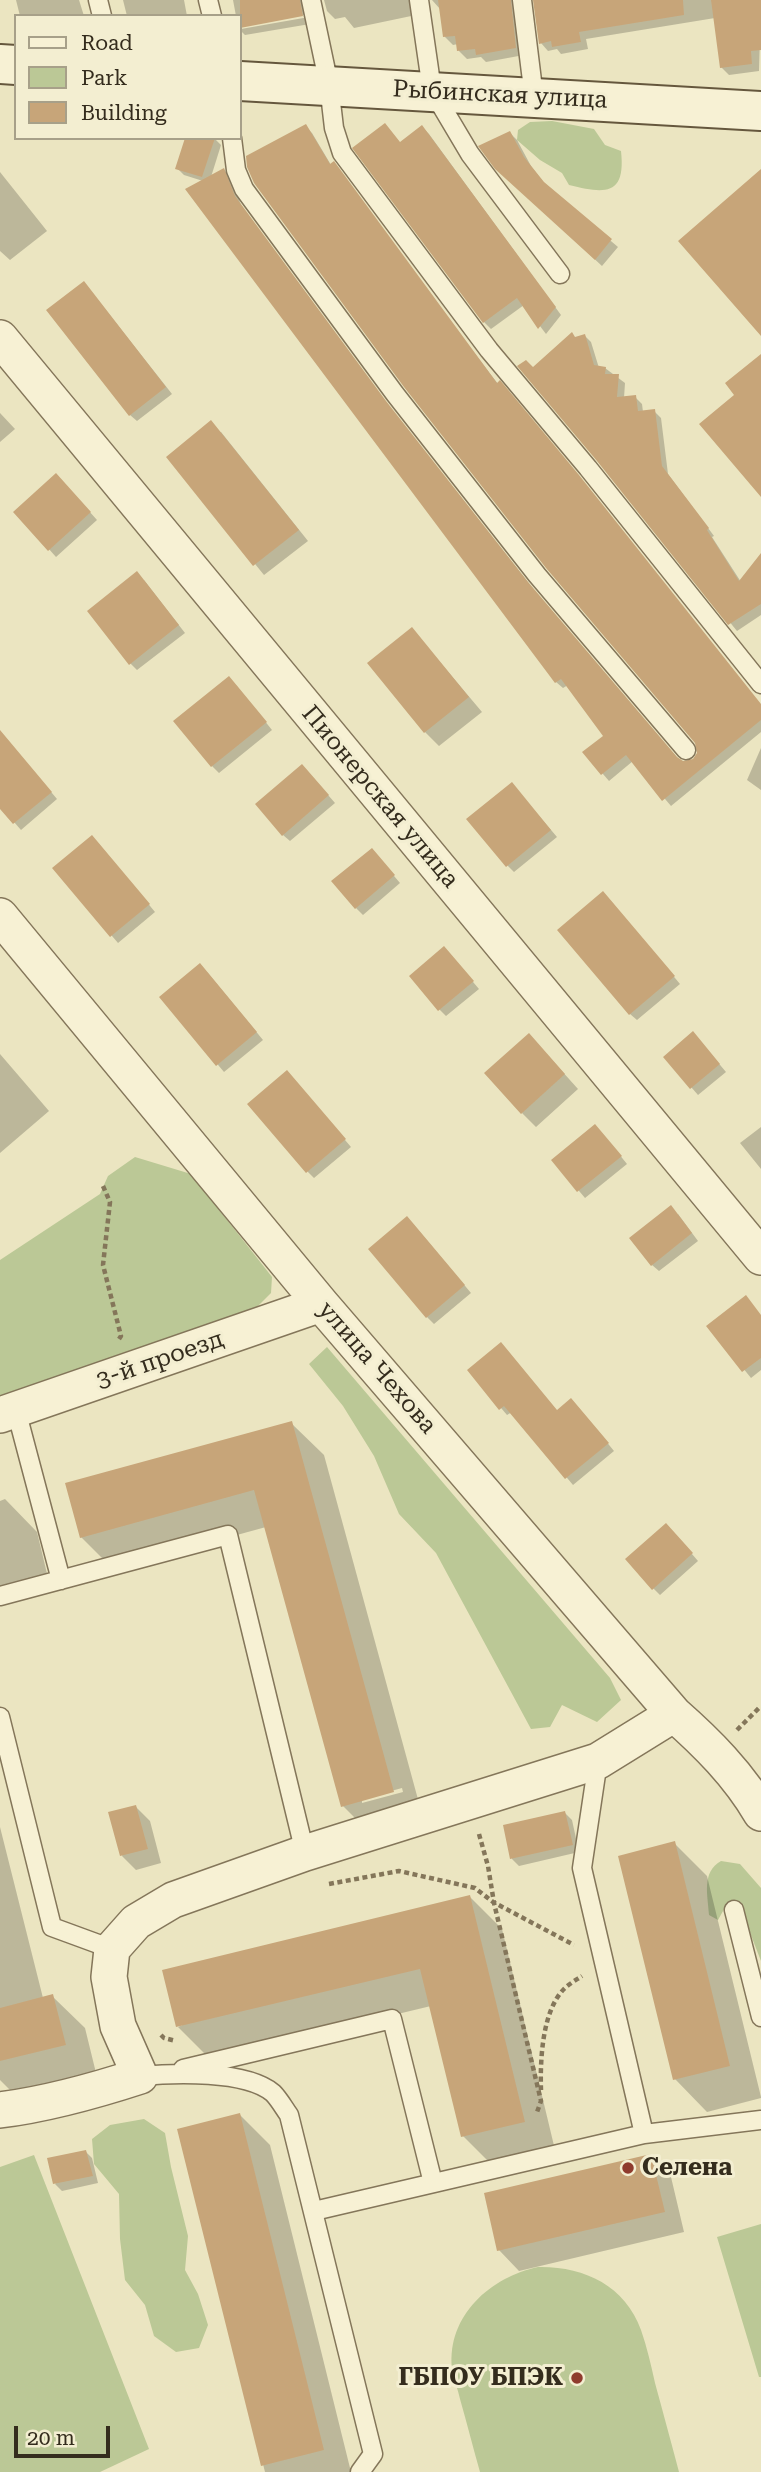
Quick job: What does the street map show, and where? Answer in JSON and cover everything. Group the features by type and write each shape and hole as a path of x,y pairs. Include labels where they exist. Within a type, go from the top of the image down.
{"main road":[{"name":"Рыбинская улица","path":"242,81 761,111"}],"street":[{"name":"Пионерская улица","path":"0,338 761,1257"},
{"name":"улица Чехова","path":"0,916 321,1304 674,1714 715,1752 761,1813"},
{"name":"3-й проезд","path":"8,1412 321,1304"},
{"path":"0,2110 26,2107 91,2092 151,2075 118,2026 109,1977 112,1949 136,1922 173,1900 305,1853 598,1761 674,1714"}],"lane":[{"path":"312,0 329,85 334,128 342,153 489,350 588,468 761,684"},
{"path":"419,0 432,90 470,154 560,274"},
{"path":"522,0 534,96"},
{"path":"232,140 236,170 244,189 395,394 537,575 686,750"},
{"path":"8,1412 61,1580"},
{"path":"0,1596 228,1535 305,1853"},
{"path":"0,1717 52,1927 112,1949"},
{"path":"598,1761 582,1868 602,1973 644,2134"},
{"path":"734,1910 761,2017"},
{"path":"151,2075 391,2018 433,2183"},
{"path":"151,2075 248,2081 272,2093 289,2115 373,2454 358,2471"},
{"path":"314,2211 644,2134 761,2120"}],"path":[{"path":"94,1382 121,1336 103,1265 110,1202 103,1186"},
{"path":"470,1802 488,1866 493,1902 541,2101"},
{"path":"319,1885 399,1871 475,1888 493,1902 574,1944 602,1973 562,1991 551,2013 539,2059 541,2101 536,2115"},
{"path":"156,2029 164,2038 176,2041"}],"green space":[{"path":"552,121 594,129 605,145 621,151 622,166 616,184 603,190 569,185 562,173 540,160 517,140 518,130 530,122"},
{"path":"135,1157 191,1174 272,1277 271,1293 254,1310 0,1401 0,1260 100,1194 108,1176"},
{"path":"327,1347 610,1678 621,1700 597,1722 562,1705 550,1727 531,1729 436,1553 399,1514 374,1456 343,1406 309,1364"},
{"path":"721,1861 740,1864 761,1888 761,1961 742,1912 728,1902 718,1920 709,1915 708,1878"},
{"path":"144,2119 165,2133 188,2236 185,2270 198,2294 208,2325 199,2348 176,2352 154,2336 145,2305 125,2280 120,2239 119,2194 94,2164 92,2139 110,2125"},
{"path":"34,2155 149,2449 100,2472 0,2472 0,2167"},
{"path":"761,2224 761,2377 759,2377 717,2237"},
{"path":"538,2267 571,2270 600,2281 613,2290 634,2314 645,2343 679,2472 480,2472 453,2372 452,2349 457,2331 465,2315 489,2289 521,2272"}],"building":[{"path":"240,0 300,0 303,16 242,28"},
{"path":"438,0 511,0 516,48 476,55 475,49 457,51 455,36 443,37"},
{"path":"533,0 683,0 684,15 579,32 581,42 552,47 551,41 539,44"},
{"path":"711,0 761,0 761,50 751,51 752,64 720,68"},
{"path":"385,123 400,142 422,125 556,307 538,329 517,298 483,323 352,148"},
{"path":"306,124 330,164 334,161 497,383 500,380 579,475 761,704 761,720 662,801 626,755 601,775 582,752 603,736 561,679 555,683 185,189 224,168 235,196 386,401 528,582 677,757 683,761 693,759 697,753 695,743 546,568 404,387 254,183 247,167 246,156"},
{"path":"510,131 524,157 544,182 612,239 595,260 495,169 478,146"},
{"path":"184,140 214,140 202,177 175,169"},
{"path":"761,169 761,336 678,241"},
{"path":"84,281 166,387 129,416 46,310"},
{"path":"572,332 575,337 585,334 594,365 606,367 605,374 619,374 617,397 636,395 638,411 655,409 662,466 709,528 707,530 739,581 761,553 761,604 728,625 517,366 526,360 533,367"},
{"path":"761,354 761,497 699,424 734,395 725,383"},
{"path":"211,420 299,530 253,566 166,457"},
{"path":"56,473 91,512 48,551 13,512"},
{"path":"137,571 179,625 129,665 87,611"},
{"path":"412,627 469,697 424,733 367,663"},
{"path":"229,676 267,722 211,767 173,721"},
{"path":"0,730 52,792 13,824 0,809"},
{"path":"302,764 329,795 282,836 255,804"},
{"path":"512,782 551,830 506,867 466,819"},
{"path":"92,835 150,904 110,937 52,868"},
{"path":"372,848 395,875 355,909 331,881"},
{"path":"603,891 675,976 629,1015 557,930"},
{"path":"444,946 474,981 438,1011 409,976"},
{"path":"200,963 257,1032 216,1066 159,997"},
{"path":"693,1031 720,1064 690,1089 663,1057"},
{"path":"529,1033 565,1074 521,1114 484,1073"},
{"path":"287,1070 346,1139 306,1173 247,1104"},
{"path":"595,1124 622,1156 577,1192 551,1160"},
{"path":"671,1205 692,1233 651,1266 629,1238"},
{"path":"407,1216 465,1285 426,1318 368,1249"},
{"path":"746,1295 761,1315 761,1358 742,1372 706,1326"},
{"path":"501,1342 557,1410 571,1398 609,1443 565,1479 504,1406 499,1410 467,1370"},
{"path":"292,1421 394,1792 341,1807 254,1490 80,1538 65,1483"},
{"path":"666,1523 693,1553 652,1590 625,1559"},
{"path":"136,1805 148,1849 120,1856 108,1812"},
{"path":"565,1811 573,1845 510,1859 503,1825"},
{"path":"675,1841 730,2066 673,2080 618,1856"},
{"path":"470,1895 525,2122 461,2137 420,1969 176,2027 162,1970"},
{"path":"53,1994 66,2045 0,2061 0,2008"},
{"path":"240,2113 324,2450 261,2466 177,2129"},
{"path":"86,2150 93,2176 53,2184 47,2158"},
{"path":"651,2154 665,2212 497,2251 484,2193"}],"place":[{"name":"Селена","path":"628,2168"},
{"name":"ГБПОУ БПЭК","path":"577,2378"}]}
